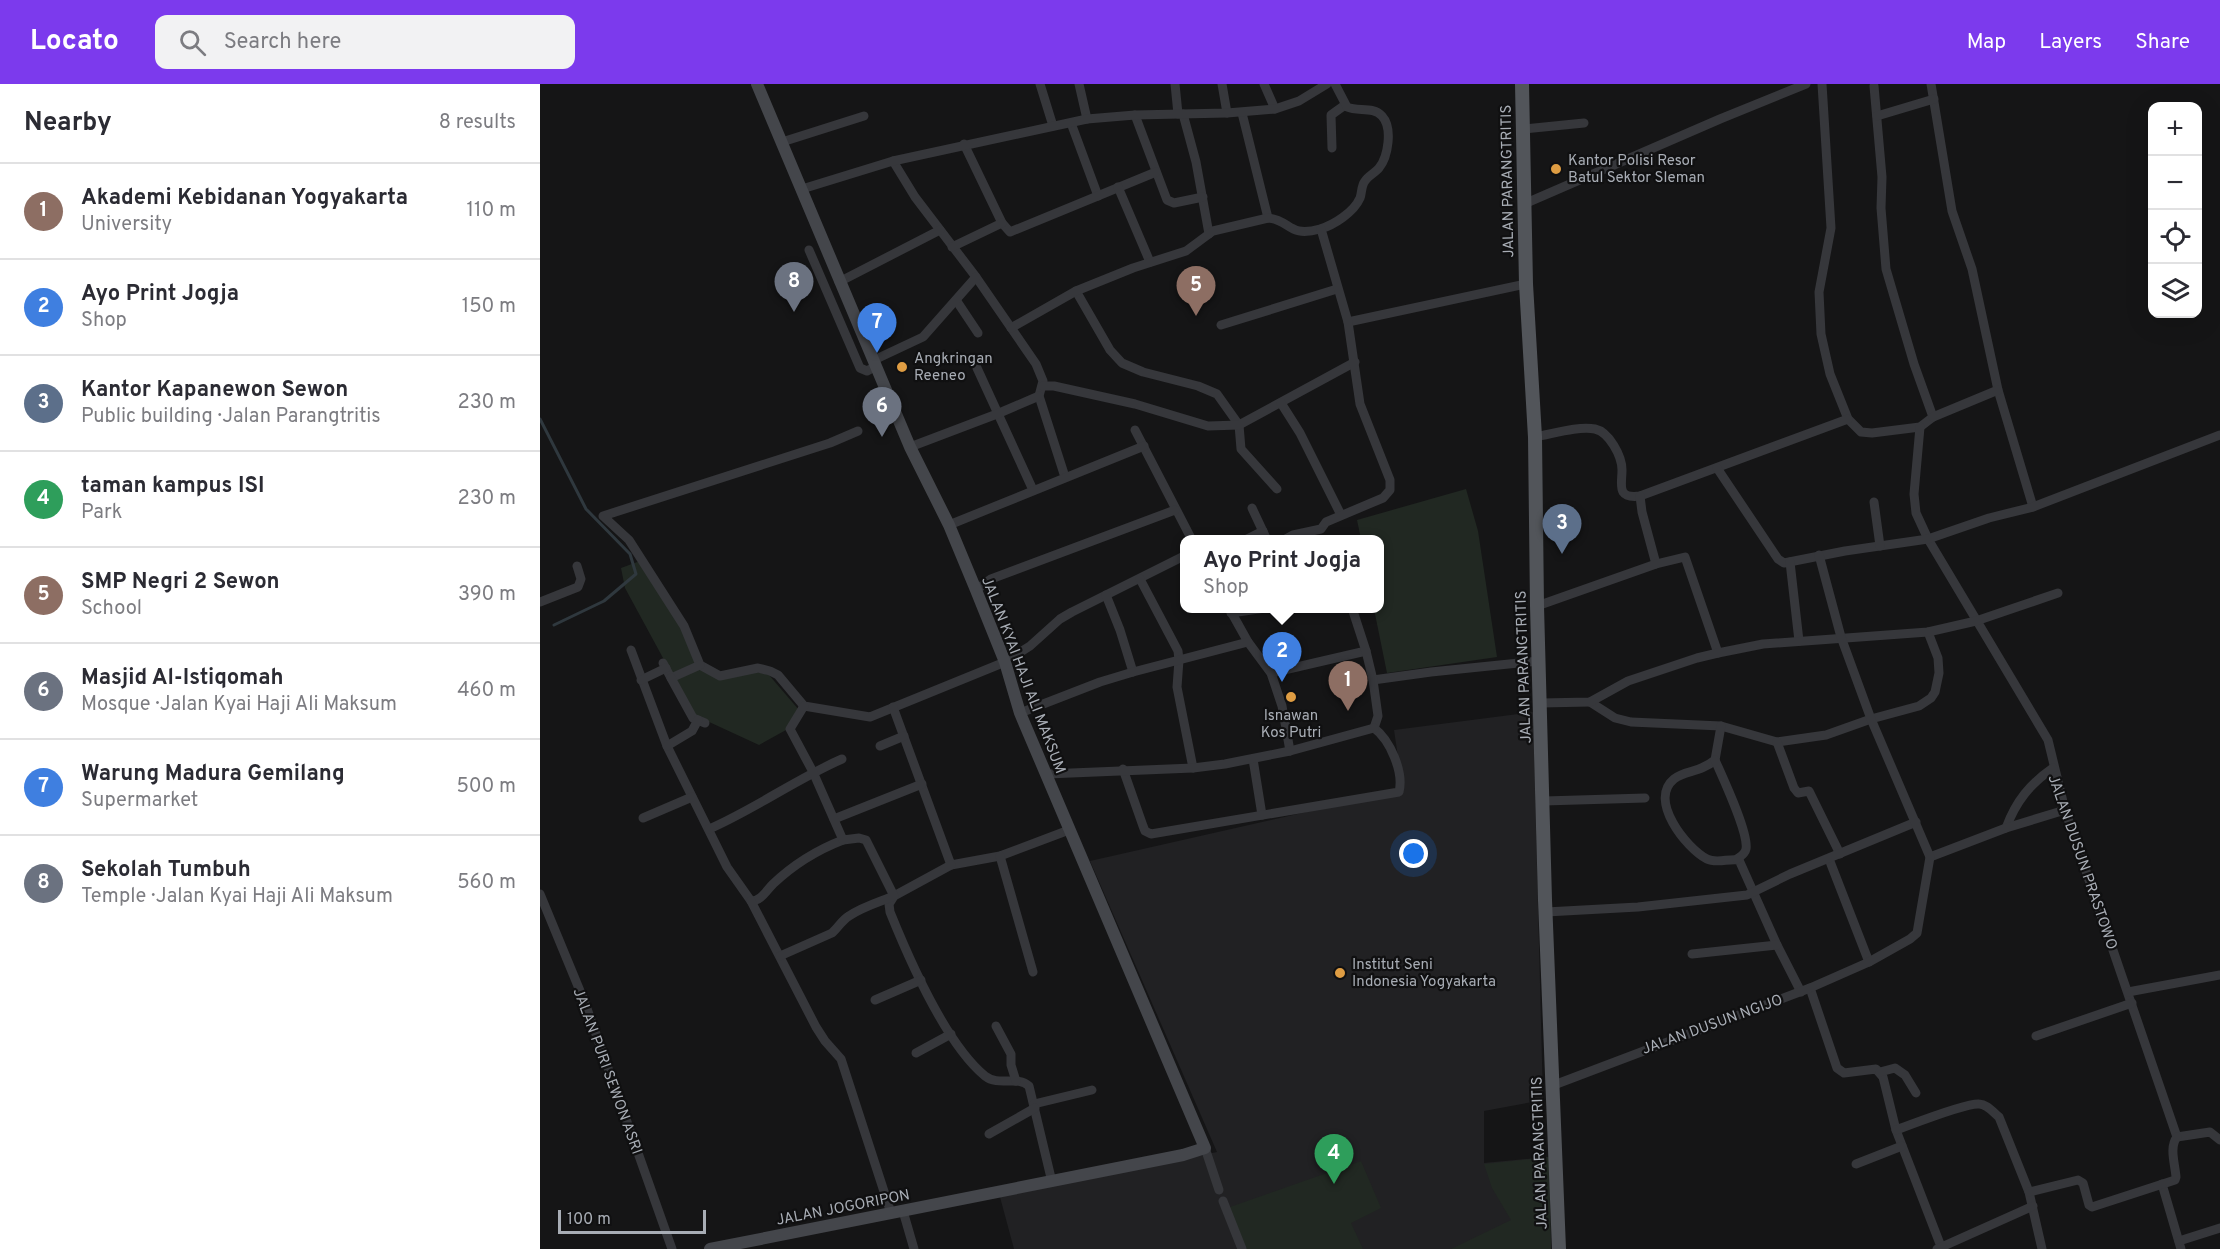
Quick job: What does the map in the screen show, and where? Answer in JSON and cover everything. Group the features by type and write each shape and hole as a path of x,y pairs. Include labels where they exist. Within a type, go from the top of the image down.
{"main road":[{"name":"JALAN PARANGTRITIS","path":"1521,84 1526,284 1535,437 1537,606 1546,912 1559,1249"}],"street":[{"name":"JALAN KYAI HAJI ALI MAKSUM","path":"757,84 910,447 948,525 976,590 1005,662 1020,713 1204,1148"},
{"path":"1040,84 1053,126"},
{"path":"1079,84 1087,119"},
{"path":"1175,84 1180,114 1196,162 1209,234"},
{"path":"1222,84 1227,113"},
{"path":"1264,84 1275,109"},
{"path":"802,189 893,161 1087,119 1135,115 1242,113 1275,109 1299,101 1327,84"},
{"path":"1011,328 1076,291 1186,250 1209,234 1268,218 1277,220 1294,231 1321,229 1340,219 1356,204 1364,182 1380,167 1386,152 1387,129 1381,114 1349,108 1345,105 1335,84"},
{"path":"1524,204 1806,84"},
{"path":"1822,84 1831,228 1819,292 1821,334 1830,374 1848,419 1860,432 1872,433 1920,427 1933,417 1998,390"},
{"path":"1931,84 1952,211 1972,269 1998,390 2033,507"},
{"path":"1874,86 1882,177 1881,208 1886,269 1914,364 1933,417"},
{"path":"1877,116 1934,99"},
{"path":"1332,148 1331,115 1345,105"},
{"path":"1242,113 1268,218"},
{"path":"1135,115 1165,197 1169,202 1203,197"},
{"path":"782,142 864,116"},
{"path":"1071,123 1098,196"},
{"path":"1523,129 1584,123"},
{"path":"964,144 1002,224 1005,229 1012,232 1156,172"},
{"path":"893,161 915,197 976,277 1036,364 1043,386 1039,396 1065,477"},
{"path":"1118,187 1150,262"},
{"path":"952,247 1002,224"},
{"path":"1293,535 1321,529 1326,522 1383,498 1388,494 1391,486 1360,404 1348,322 1321,229"},
{"path":"839,282 940,230"},
{"path":"808,250 861,370 867,371 875,363 923,337 976,277"},
{"path":"1348,322 1526,284"},
{"path":"1221,325 1337,289"},
{"path":"1076,291 1110,350 1122,363 1143,372 1209,390 1223,401 1239,426 1241,449 1277,489"},
{"path":"956,300 978,333"},
{"path":"840,325 854,317"},
{"path":"1043,386 1054,386 1134,404 1208,426 1239,426 1355,362"},
{"path":"977,368 1033,490"},
{"path":"910,447 1039,396"},
{"path":"1281,403 1300,433 1341,515"},
{"path":"1535,437 1592,428 1602,431 1611,440 1622,465 1620,482 1622,490 1628,496 1640,496 1848,419"},
{"path":"1920,427 1914,494 1916,513 1928,539 2048,740 2053,768"},
{"path":"1136,430 1189,535"},
{"path":"858,431 830,443 603,516 629,540 684,626 700,665 720,676 758,668 770,671 777,675 804,706 870,717 1005,662 1030,646 1060,619 1180,559"},
{"path":"1718,468 1778,559 1784,563 1819,555 1928,539 1989,518 2033,507 2220,435"},
{"path":"948,525 1144,446"},
{"path":"1640,496 1656,564"},
{"path":"1874,502 1880,546"},
{"path":"1252,508 1265,535"},
{"path":"976,590 991,579 1175,510"},
{"path":"1321,529 1323,535"},
{"path":"1819,555 1841,637 1871,719 1930,857 2006,828 2065,810"},
{"path":"1537,606 1656,564 1685,557 1718,653"},
{"path":"1790,562 1799,641"},
{"path":"540,602 578,587 580,579 577,566"},
{"path":"1140,579 1178,651 1177,687 1193,768"},
{"path":"1541,703 1590,702 1628,681 1718,653 1763,644 1928,632 1976,621 2058,593"},
{"path":"1106,595 1133,672"},
{"path":"1231,613 1248,642 1271,673 1281,706 1290,751"},
{"path":"1353,613 1373,680 1378,710 1374,729"},
{"path":"1590,702 1622,721 1721,726 1777,742 1826,735 1925,703 1935,692 1939,673 1938,658 1928,632"},
{"path":"1020,713 1100,682 1248,642"},
{"path":"632,650 641,680 667,746 727,867 751,901 816,1027 841,1059 897,1212 915,1249"},
{"path":"1271,673 1366,651"},
{"path":"1373,680 1513,662 1539,661"},
{"path":"671,678 700,665"},
{"path":"641,680 664,666 693,718 699,722 687,736 667,746"},
{"path":"804,706 790,729 813,772 843,840"},
{"path":"893,707 951,865"},
{"path":"1715,760 1704,768 1674,779 1666,794 1666,806 1674,826 1704,856 1715,861 1737,859 1744,854 1746,844 1737,814 1715,760 1721,726"},
{"path":"1047,774 1193,768 1253,759 1374,729"},
{"path":"1123,770 1147,833 1174,831 1399,792 1400,777 1391,748 1386,739 1374,729"},
{"path":"880,746 904,736"},
{"path":"1777,742 1794,788 1798,793 1809,791 1840,854"},
{"path":"709,830 735,818 813,772 842,759"},
{"path":"1253,759 1262,815"},
{"name":"JALAN DUSUN PRASTOWO","path":"2006,828 2015,806 2025,792 2053,768 2065,810 2177,1137"},
{"path":"834,819 922,784"},
{"path":"643,818 692,797"},
{"path":"1544,801 1644,798"},
{"path":"1546,912 1700,902 1753,893 1790,874 1916,822"},
{"path":"780,956 832,933 855,912 894,896 951,865 1000,856 1069,830"},
{"path":"751,901 759,900 782,877 824,847 859,837 866,840 894,896"},
{"path":"1000,856 1033,972"},
{"name":"JALAN DUSUN NGIJO","path":"1554,1085 1801,992 1869,962 1910,939 1917,933 1930,857"},
{"path":"1829,858 1869,962"},
{"path":"1737,859 1801,992"},
{"name":"JALAN PURI SEWON ASRI","path":"540,894 585,1003 672,1249"},
{"path":"894,896 889,904 890,912 921,980 951,1034 988,1078 998,1082 1016,1081 1027,1084 1035,1106 1052,1182 1183,1155 1204,1148 1219,1190"},
{"path":"1692,954 1777,945"},
{"path":"2128,992 2220,975"},
{"path":"875,1000 921,980"},
{"path":"1810,988 1837,1068 1844,1073 1876,1069 1880,1072 1896,1130 1940,1248 2033,1206"},
{"path":"2036,1036 2132,1003"},
{"path":"996,1026 1011,1054 1011,1065 1016,1081"},
{"path":"915,1053 951,1034"},
{"path":"1880,1072 1895,1068 1900,1070 1916,1093"},
{"path":"989,1134 1035,1106 1092,1090"},
{"path":"1896,1130 1966,1107 1980,1104 1990,1108 1998,1117 2029,1192 2042,1249"},
{"path":"2029,1192 2078,1180 2083,1184 2090,1207 2176,1178 2173,1147 2174,1139 2177,1137 2210,1132 2220,1140"},
{"path":"1856,1164 1902,1146"},
{"name":"JALAN JOGORIPON","path":"710,1249 1052,1182"},
{"path":"2162,1184 2180,1245 2220,1228"},
{"path":"1223,1201 1242,1249"}],"shaded area":[{"path":"1466,489 1478,531 1497,657 1387,673 1375,613 1384,613 1384,535 1360,535 1357,520"},
{"path":"640,561 682,628 696,666 718,679 753,671 769,675 799,710 786,730 759,745 694,715 625,588 621,568"},
{"name":"Institut Seni Indonesia Yogyakarta","path":"1533,712 1543,1100 1484,1111 1484,1163 1549,1157 1551,1249 1014,1249 1000,1197 1217,1152 1090,861 1403,790 1394,730"},
{"path":"1549,1157 1551,1249 1451,1249 1511,1220 1492,1188 1484,1164"},
{"path":"1361,1161 1381,1208 1351,1223 1363,1249 1245,1249 1230,1207"}],"waterway":[{"path":"540,419 586,509 630,554 636,574 604,601 554,625"}],"place":[{"name":"Kantor Polisi Resor Batul Sektor Sleman","path":"1556,169"},
{"name":"Sekolah Tumbuh","path":"794,312"},
{"name":"SMP Negri 2 Sewon","path":"1196,316"},
{"name":"Warung Madura Gemilang","path":"877,353"},
{"name":"Angkringan Reeneo","path":"902,367"},
{"name":"Masjid Al-Istiqomah","path":"882,437"},
{"name":"Kantor Kapanewon Sewon","path":"1562,554"},
{"name":"Ayo Print Jogja","path":"1282,682"},
{"name":"Isnawan Kos Putri","path":"1291,697"},
{"name":"Akademi Kebidanan Yogyakarta","path":"1348,711"},
{"name":"Institut Seni Indonesia Yogyakarta","path":"1340,973"},
{"name":"taman kampus ISI","path":"1334,1184"}]}
